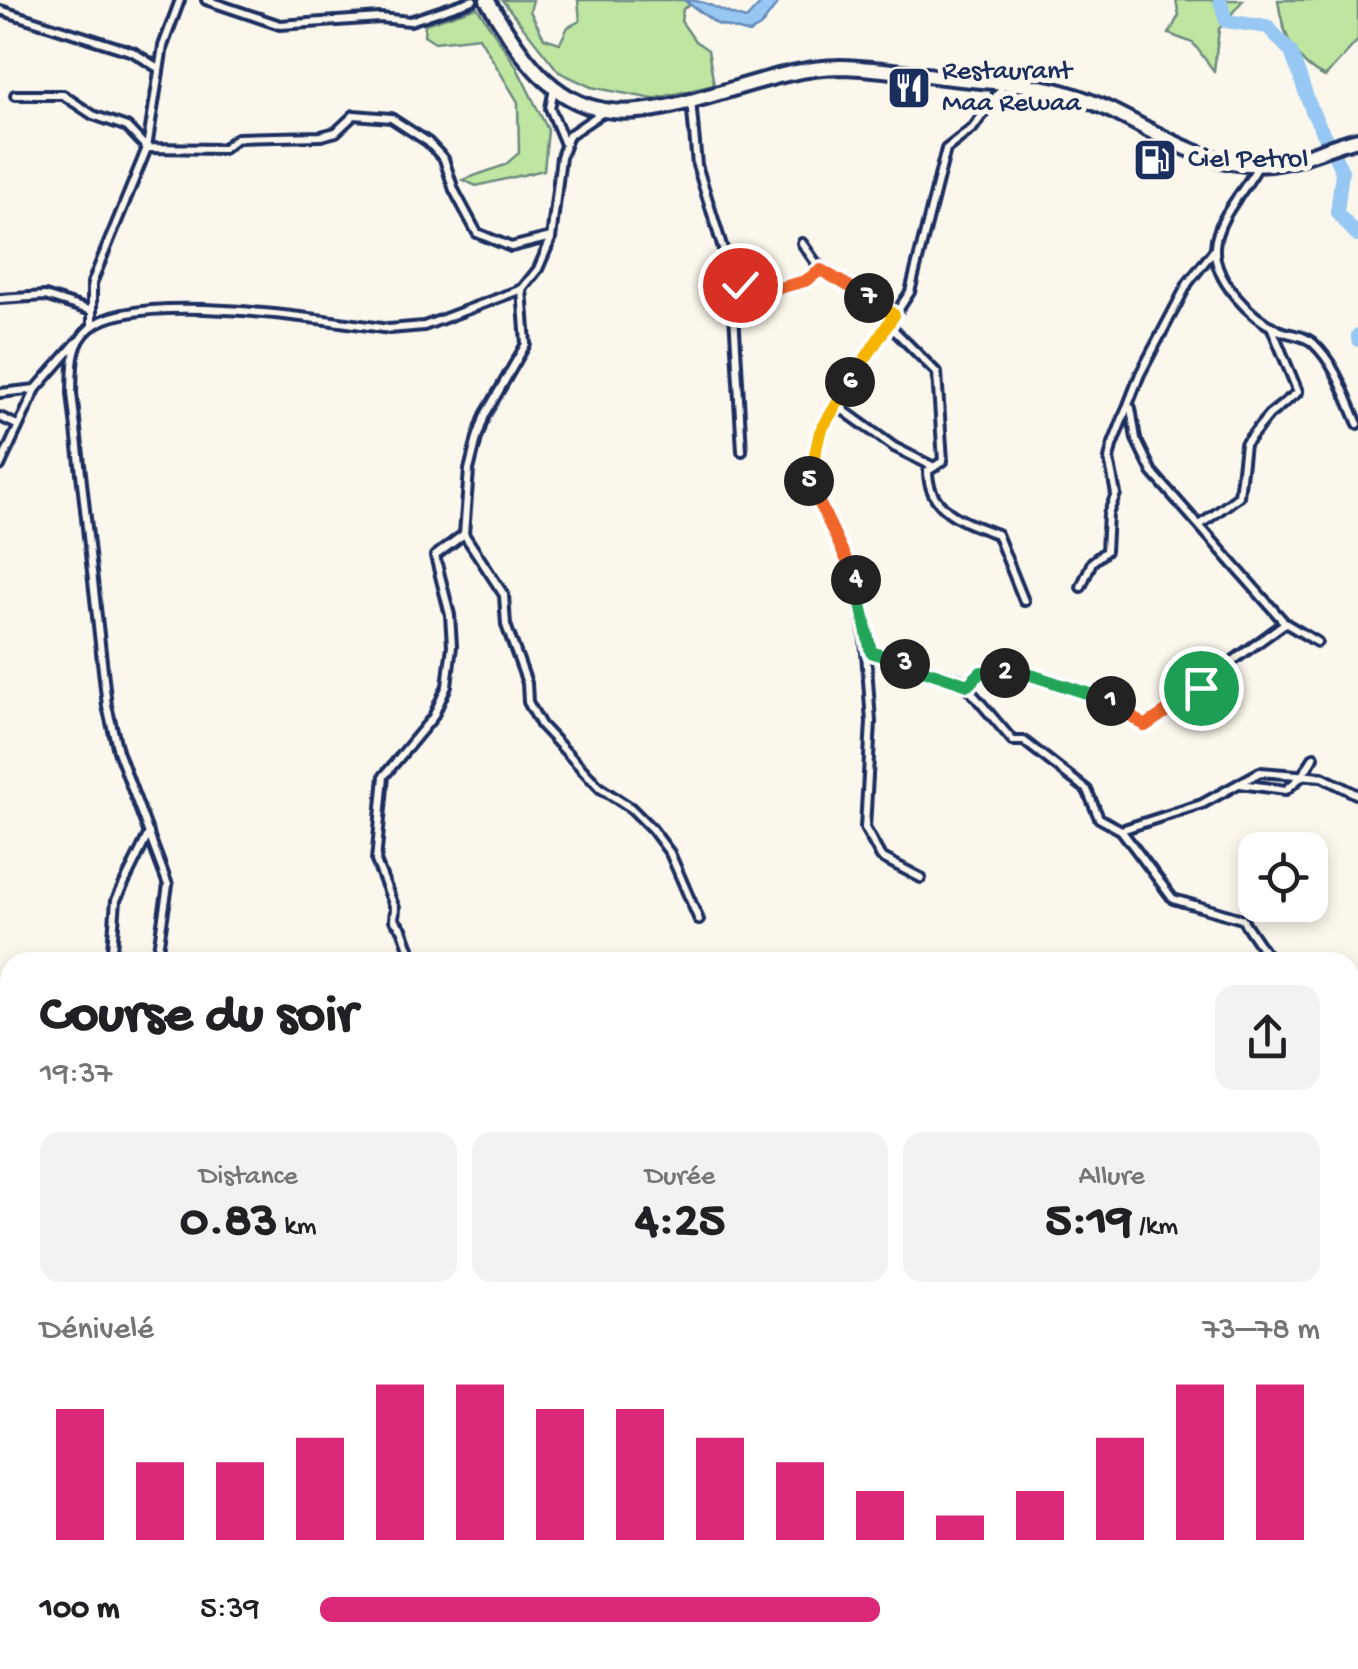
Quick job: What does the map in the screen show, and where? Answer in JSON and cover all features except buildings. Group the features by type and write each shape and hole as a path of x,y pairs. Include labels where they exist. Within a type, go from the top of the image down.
{"highway":[{"path":"487,0 520,52 554,89 605,111 648,110 773,75 840,67 1070,94 1189,151 1228,162 1297,160 1353,140"}],"street":[{"path":"92,325 92,283 147,148 158,68 180,0"},
{"path":"206,0 280,25 380,18 410,21 472,0"},
{"path":"0,10 133,52 158,68"},
{"path":"921,878 881,857 865,828 872,722 856,580 808,477 820,432 919,272 946,149 973,128 1005,84"},
{"path":"554,89 550,108 565,144"},
{"path":"16,95 63,95 92,115 127,127 147,148 222,149 237,138 321,136 336,132 354,115 382,115 401,122 444,158 454,190 478,234 496,244 510,246 551,237"},
{"path":"691,99 697,165 732,275 742,452"},
{"path":"0,466 16,425 36,390 92,325 142,309 172,307 388,328 424,326 522,289 538,269 551,237 565,144 575,127 605,111"},
{"path":"1081,588 1092,562 1106,551 1108,514 1116,494 1109,459 1140,374 1188,282 1214,249 1232,207 1258,164"},
{"path":"802,243 821,270 894,315"},
{"path":"1214,249 1229,288 1270,325 1312,341 1335,372 1358,424"},
{"path":"732,275 750,292 762,292 805,281 821,270"},
{"path":"522,289 526,344 486,415 478,438 469,470 464,534 504,594 506,625 527,683 528,702 541,725 600,788 631,808 652,829 670,853 699,920"},
{"path":"0,299 45,296 89,310"},
{"path":"888,324 937,374 943,461 928,471 928,488 935,501 954,516 997,534 1024,602"},
{"path":"1200,525 1239,496 1245,444 1269,415 1298,392 1270,325"},
{"path":"78,342 72,392 103,674 118,750 168,884 158,952"},
{"path":"0,392 36,390"},
{"path":"836,405 894,447 934,468"},
{"path":"1130,406 1136,439 1152,472 1285,623 1317,642"},
{"path":"0,417 16,425"},
{"path":"410,952 402,929 394,920 396,908 376,861 384,776 433,717 447,686 450,616 436,556 464,534"},
{"path":"968,685 981,672 1031,675 1104,698 1145,726 1285,623"},
{"path":"865,638 871,652 882,658 968,685 1013,741 1024,741 1086,790 1099,818 1120,830 1173,899 1200,904 1210,912 1242,920 1264,952"},
{"path":"1239,784 1279,792 1304,774 1314,757"},
{"path":"1120,830 1184,811 1260,772 1304,774 1358,794"},
{"path":"112,952 116,900 149,832"}],"green space":[{"path":"502,0 533,0 530,11 544,38 560,43 568,27 580,21 578,0 684,0 690,5 683,9 681,21 695,41 708,50 714,85 653,99 591,87 559,72"},
{"path":"1176,0 1243,0 1219,29 1214,71 1193,43 1169,34 1179,15"},
{"path":"1278,0 1358,0 1358,40 1325,77 1305,64 1291,45"},
{"path":"477,7 516,66 548,130 544,170 476,186 463,180 505,165 519,153 518,102 479,37 435,42 424,35 425,24"}],"water":[{"path":"684,0 701,2 746,19 764,0 780,0 760,27 749,33 717,24"}],"waterway":[{"path":"1220,0 1226,21 1268,27 1291,52 1312,111 1342,171 1337,213 1358,236"},
{"path":"1358,335 1358,340"}],"place":[{"name":"Restaurant Maa Rewaa","path":"909,88"},
{"name":"Ciel Petrol","path":"1155,160"}],"route":[{"path":"740,285 750,292 777,290 805,281 821,270 853,286 894,315 820,432 808,477 856,580 861,620 871,652 968,685 981,672 1031,675 1114,702 1145,726 1201,688"}]}
